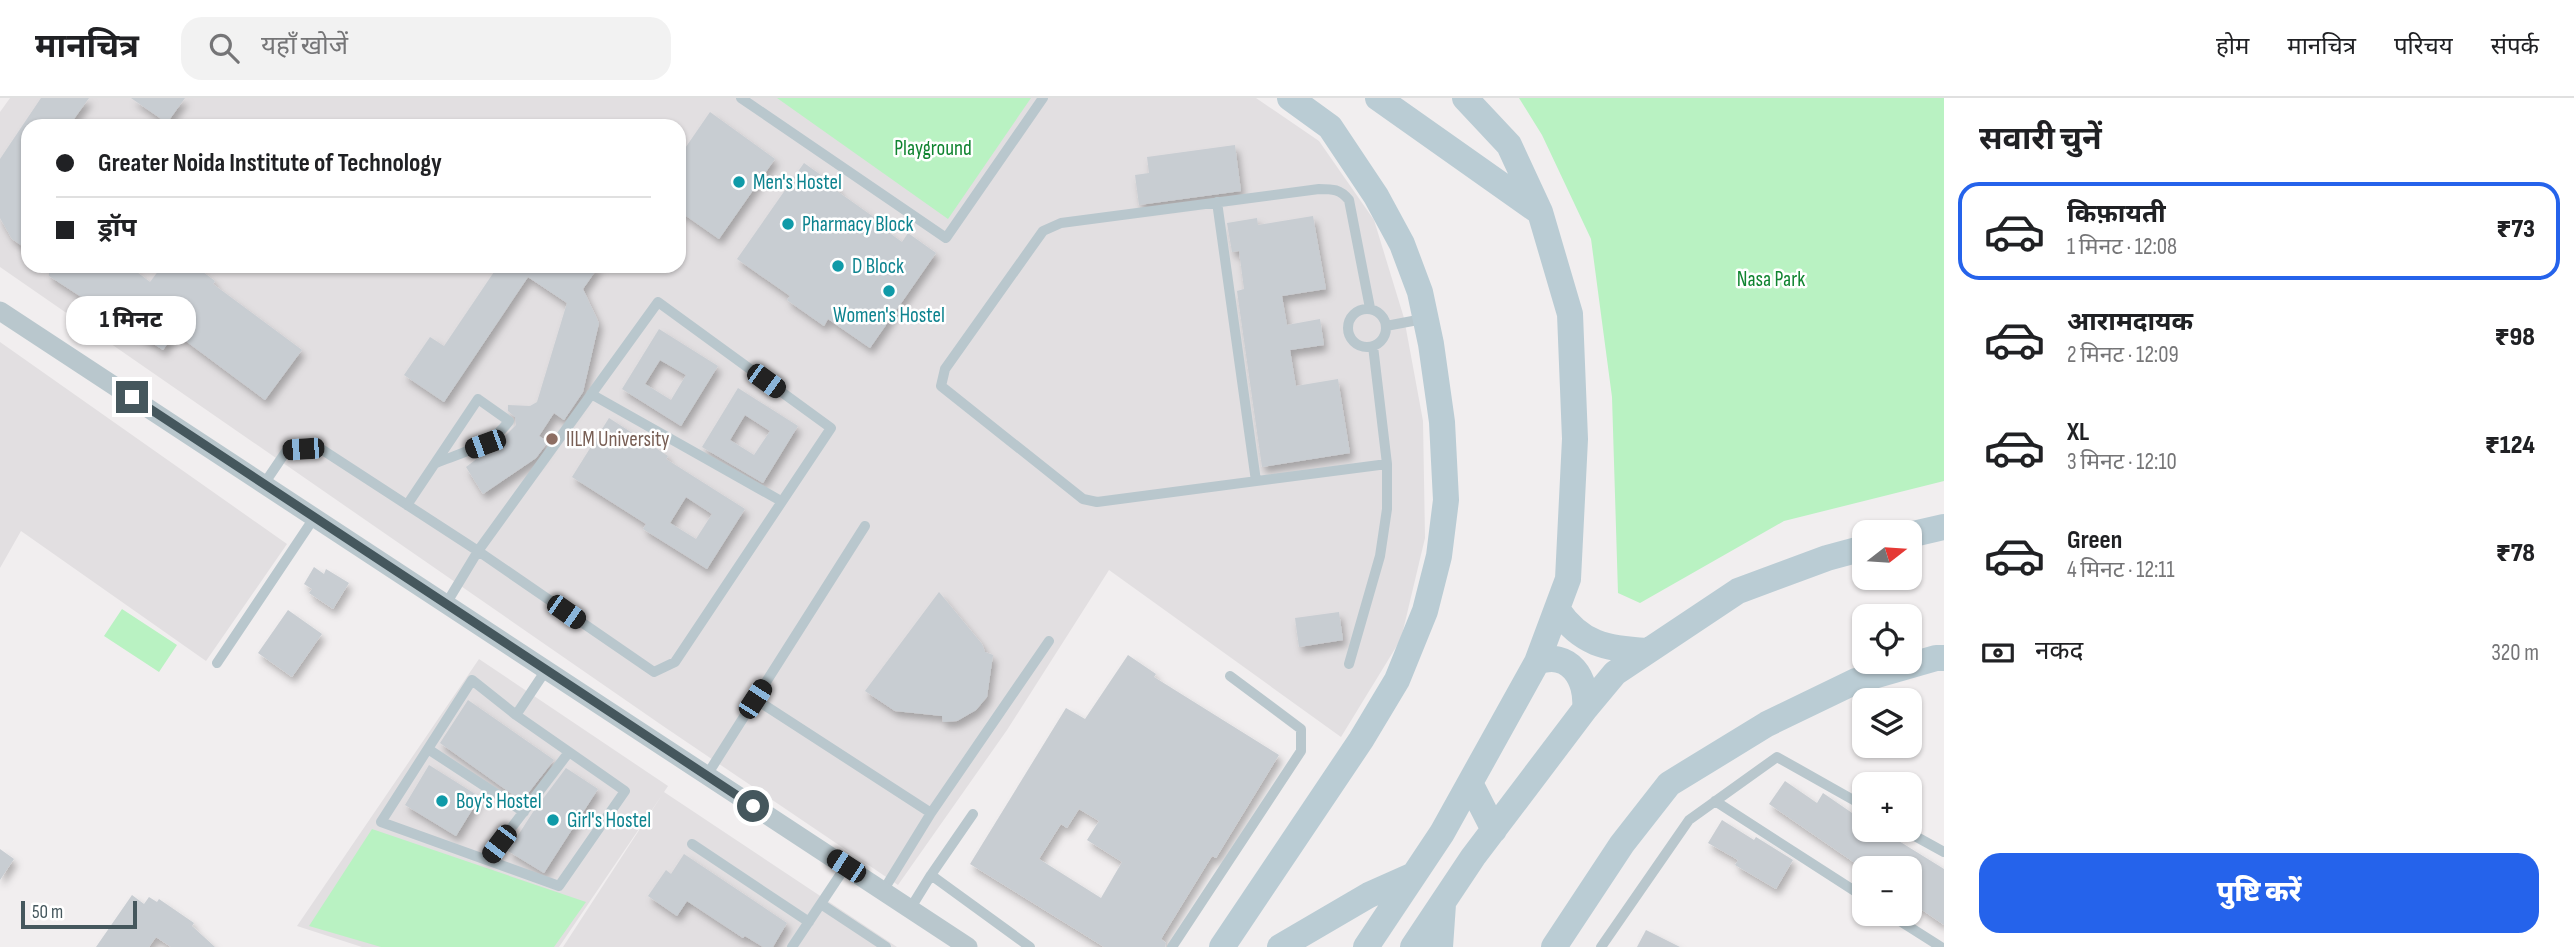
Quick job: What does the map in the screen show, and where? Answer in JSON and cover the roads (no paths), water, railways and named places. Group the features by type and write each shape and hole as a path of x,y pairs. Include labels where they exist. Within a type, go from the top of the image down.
{"street":[{"path":"1222,947 1361,740 1397,680 1425,611 1438,556 1446,500 1442,422 1426,318 1420,292 1402,244 1376,196 1330,127 1290,98"},
{"path":"1378,98 1539,212"},
{"path":"1366,947 1442,833 1537,662 1568,579 1575,439 1570,314 1539,212 1509,145 1465,98"},
{"path":"0,311 968,947"},
{"path":"1922,532 1944,527"},
{"path":"1413,947 1494,830 1615,673 1738,591 1852,551"},
{"path":"1557,609 1568,625 1600,646 1647,651"},
{"path":"1537,662 1546,658 1556,659 1574,667 1583,684 1585,709"},
{"path":"1554,947 1622,844 1669,784 1767,724 1856,681 1944,658"},
{"path":"1469,783 1494,830"},
{"path":"1415,874 1443,902 1440,947"},
{"path":"1280,947 1369,895 1415,874"}],"lane":[{"path":"748,100 946,238 1043,98"},
{"path":"1370,308 1352,210 1349,200 1342,192 1319,189 1061,223 1043,231 945,369 941,386 1083,499 1097,502 1387,464"},
{"path":"1217,202 1256,481"},
{"path":"264,484 287,450 318,447 478,551 654,672 675,662 831,428 659,302 478,551 446,604"},
{"path":"1370,308 1381,314 1386,326 1383,338 1373,346 1366,347 1354,343 1347,326 1352,314 1370,308"},
{"path":"1386,326 1426,318"},
{"path":"1349,664 1380,556 1387,509 1387,464 1373,346"},
{"path":"591,394 781,502"},
{"path":"407,505 478,399 509,421 500,433 485,444 436,463"},
{"path":"217,663 314,518"},
{"path":"707,775 865,526"},
{"path":"883,891 931,813 1049,641"},
{"path":"516,715 546,670"},
{"path":"1172,947 1301,751 1301,729 1230,676"},
{"path":"472,680 516,715 625,791 559,886 381,822 472,680"},
{"path":"755,699 931,813"},
{"path":"428,748 524,812"},
{"path":"486,860 569,752"},
{"path":"1601,947 1689,820 1777,757 1852,799"},
{"path":"1715,801 1852,889"},
{"path":"910,909 972,814"},
{"path":"1922,840 1944,852"},
{"path":"692,844 809,922"},
{"path":"792,947 846,866"},
{"path":"931,875 1030,947"},
{"path":"821,904 886,947"},
{"path":"1909,926 1943,947"}],"place":[{"name":"Men's Hostel","path":"739,182"},
{"name":"Pharmacy Block","path":"788,224"},
{"name":"D Block","path":"838,266"},
{"name":"Women's Hostel","path":"889,291"},
{"name":"IILM University","path":"552,439"},
{"name":"Boy's Hostel","path":"442,801"},
{"name":"Girl's Hostel","path":"553,820"}],"park label":[{"name":"Playground","path":"933,148"},
{"name":"Nasa Park","path":"1771,279"}]}
